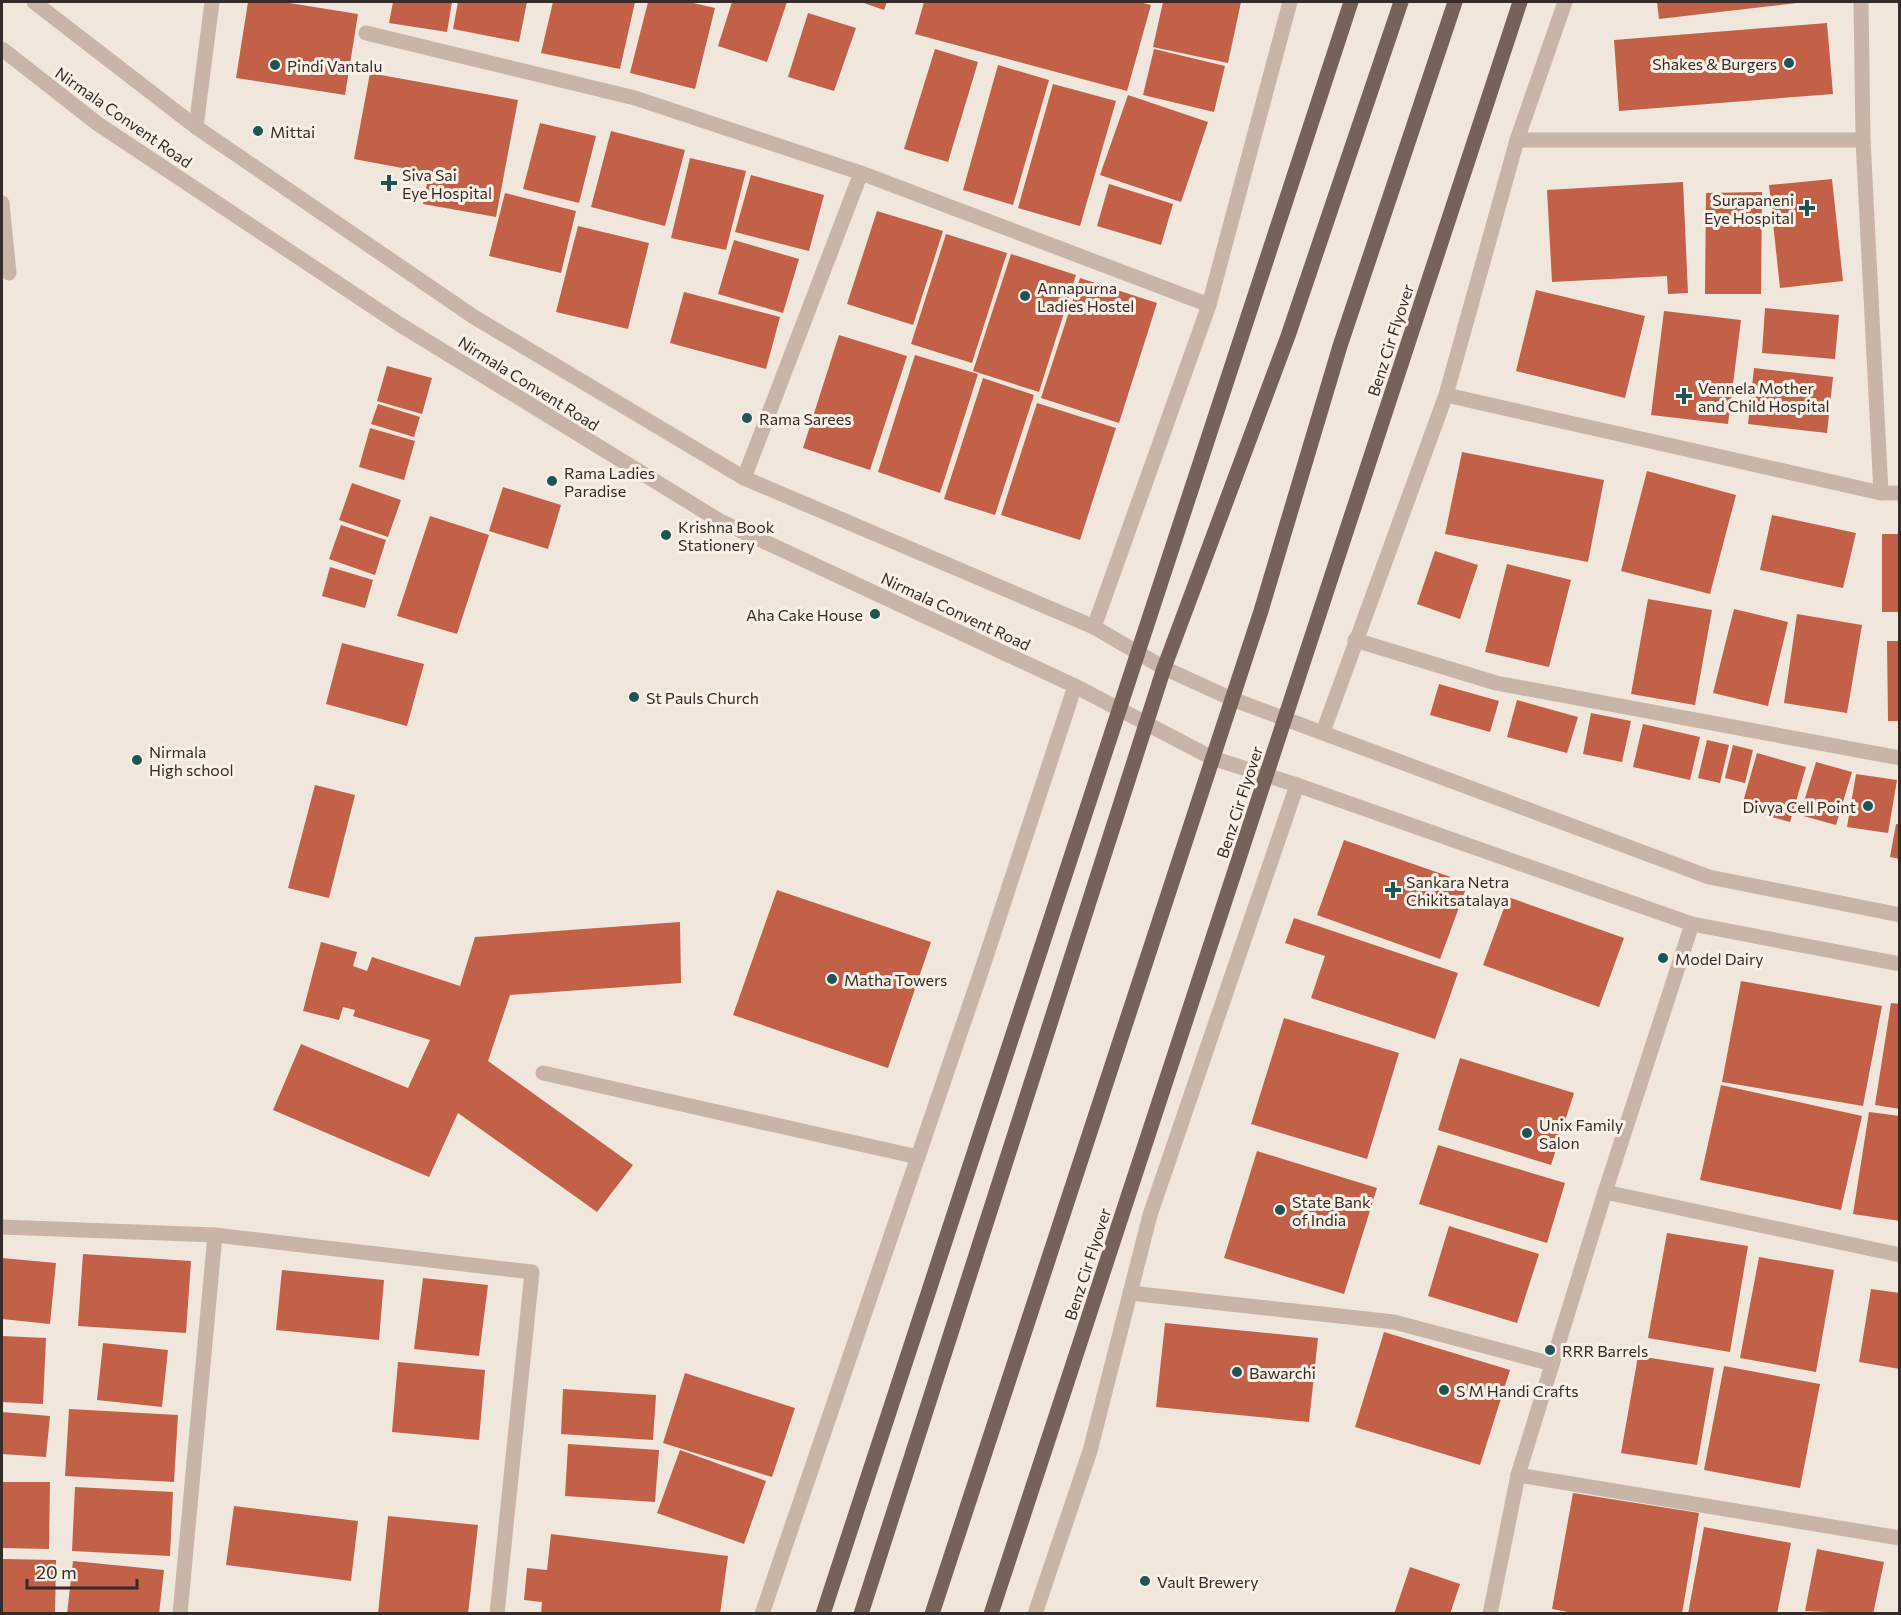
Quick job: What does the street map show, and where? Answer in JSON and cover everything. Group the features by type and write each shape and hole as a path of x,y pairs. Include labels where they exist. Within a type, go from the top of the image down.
{"main road":[{"path":"823,1614 1351,2"},
{"path":"861,1614 1164,668 1288,336 1401,2"},
{"path":"932,1614 1261,611 1340,346 1455,2"},
{"name":"Benz Cir Flyover","path":"991,1614 1520,2"}],"street":[{"name":"Nirmala Convent Road","path":"34,2 196,127 474,317 744,478 1094,627 1164,668 1232,699 1709,877 1899,915"},
{"path":"196,127 212,2"},
{"path":"1094,627 1209,305 1290,2"},
{"path":"1323,732 1446,395 1517,140 1565,2"},
{"path":"1861,2 1863,140 1881,493"},
{"path":"366,33 635,98 861,174 1209,305"},
{"name":"Nirmala Convent Road","path":"2,49 98,124 399,324 720,521 1075,686 1212,758 1296,785 1692,924 1899,964"},
{"path":"1517,140 1863,140"},
{"path":"744,478 861,174"},
{"path":"2,203 9,273"},
{"path":"1446,395 1881,493 1899,493"},
{"path":"1355,640 1496,683 1899,758"},
{"path":"762,1614 1075,686"},
{"path":"1035,1614 1090,1451 1150,1215 1296,785"},
{"path":"1490,1614 1518,1475 1605,1192 1692,924"},
{"path":"543,1073 691,1104 918,1157"},
{"path":"1605,1192 1899,1255"},
{"path":"2,1227 215,1235 532,1272 497,1614"},
{"path":"180,1614 215,1235"},
{"path":"1130,1293 1394,1322 1552,1364"},
{"path":"1518,1475 1899,1538"}],"building":[{"path":"248,2 283,2 358,14 345,95 236,78"},
{"path":"393,2 452,2 447,32 389,23"},
{"path":"458,2 527,2 519,42 453,29"},
{"path":"553,2 635,2 620,69 541,53"},
{"path":"648,2 689,2 715,8 695,89 630,73"},
{"path":"732,2 787,2 767,62 718,46"},
{"path":"861,2 887,2 884,10"},
{"path":"924,2 1139,2 1151,5 1127,91 915,34"},
{"path":"1163,2 1241,2 1228,63 1153,47"},
{"path":"1657,2 1796,2 1797,3 1659,19"},
{"path":"808,13 856,28 834,91 788,77"},
{"path":"1827,23 1833,94 1619,111 1614,40"},
{"path":"935,49 978,62 948,162 904,149"},
{"path":"1154,49 1225,66 1214,112 1143,95"},
{"path":"998,65 1049,80 1013,205 963,190"},
{"path":"370,73 518,100 496,217 423,204 429,173 354,159"},
{"path":"1053,84 1116,101 1080,226 1018,208"},
{"path":"1128,95 1208,122 1181,202 1100,175"},
{"path":"540,123 596,136 579,203 523,189"},
{"path":"611,131 685,150 665,226 591,207"},
{"path":"690,158 746,171 726,250 671,238"},
{"path":"751,175 824,195 809,251 735,232"},
{"path":"1832,179 1843,281 1780,288 1769,185"},
{"path":"1683,182 1688,293 1668,294 1667,276 1552,282 1547,190"},
{"path":"1109,184 1173,204 1161,245 1097,226"},
{"path":"1762,192 1761,294 1705,294 1706,193"},
{"path":"505,193 576,211 561,273 489,256"},
{"path":"877,211 943,231 913,325 847,304"},
{"path":"578,226 649,243 628,329 556,312"},
{"path":"946,234 1007,253 972,363 911,344"},
{"path":"734,240 799,259 783,313 718,294"},
{"path":"1011,254 1076,275 1039,392 973,371"},
{"path":"1080,278 1157,303 1119,423 1041,398"},
{"path":"1536,290 1645,316 1625,398 1516,371"},
{"path":"684,292 780,317 766,369 670,343"},
{"path":"1765,308 1839,315 1835,359 1762,353"},
{"path":"1664,311 1741,320 1728,424 1651,415"},
{"path":"839,335 907,356 870,470 803,448"},
{"path":"915,355 978,374 940,493 878,472"},
{"path":"387,366 432,378 422,414 377,401"},
{"path":"1754,368 1833,377 1827,433 1748,424"},
{"path":"983,378 1034,395 995,515 944,499"},
{"path":"1037,403 1116,428 1080,540 1001,515"},
{"path":"378,404 420,417 414,437 371,424"},
{"path":"370,428 415,441 404,480 359,467"},
{"path":"1462,452 1604,480 1588,562 1445,534"},
{"path":"1647,471 1736,495 1710,594 1621,571"},
{"path":"352,483 401,500 388,537 339,520"},
{"path":"503,487 561,505 548,549 489,531"},
{"path":"1772,515 1856,533 1843,588 1760,570"},
{"path":"430,516 489,535 457,634 397,616"},
{"path":"341,525 386,540 375,575 329,559"},
{"path":"1882,534 1900,534 1900,612 1882,612"},
{"path":"1435,551 1478,565 1460,619 1417,604"},
{"path":"1507,564 1571,580 1549,667 1485,652"},
{"path":"330,567 373,580 365,608 322,596"},
{"path":"1648,599 1712,610 1695,705 1631,694"},
{"path":"1734,609 1788,622 1768,706 1713,693"},
{"path":"1797,614 1862,625 1847,713 1784,703"},
{"path":"1887,641 1900,641 1900,721 1888,721"},
{"path":"342,643 424,664 407,726 326,704"},
{"path":"1439,684 1499,701 1490,732 1430,715"},
{"path":"1517,700 1578,717 1567,753 1507,737"},
{"path":"1591,713 1631,721 1622,762 1583,754"},
{"path":"1643,724 1700,737 1690,780 1633,767"},
{"path":"1707,740 1729,745 1720,783 1698,778"},
{"path":"1733,745 1753,750 1745,783 1725,778"},
{"path":"1757,753 1806,767 1790,822 1741,809"},
{"path":"1816,762 1852,772 1836,825 1800,815"},
{"path":"1856,774 1897,780 1888,833 1847,827"},
{"path":"315,785 355,795 329,898 288,888"},
{"path":"1896,824 1900,825 1900,859 1890,857"},
{"path":"1344,840 1468,883 1440,959 1317,915"},
{"name":"Matha Towers","path":"777,890 931,942 888,1068 733,1015"},
{"path":"1508,897 1624,938 1599,1007 1483,965"},
{"path":"1294,918 1458,973 1435,1039 1311,998 1325,956 1285,943"},
{"path":"680,922 681,983 510,995 488,1061 633,1165 597,1212 458,1113 429,1177 273,1110 301,1044 408,1088 430,1040 353,1016 355,1010 343,1007 339,1020 303,1011 321,942 357,952 353,966 367,971 372,957 460,986 475,937"},
{"path":"1741,981 1882,1006 1863,1106 1722,1082"},
{"path":"1891,1003 1900,1004 1900,1109 1875,1105"},
{"path":"1284,1018 1399,1053 1367,1159 1251,1124"},
{"path":"1460,1058 1574,1093 1551,1165 1438,1130"},
{"path":"1721,1085 1862,1116 1841,1210 1700,1180"},
{"path":"1869,1112 1900,1116 1900,1221 1853,1214"},
{"path":"1438,1145 1565,1183 1547,1243 1419,1204"},
{"path":"1257,1151 1377,1188 1344,1294 1224,1258"},
{"path":"1449,1226 1539,1254 1517,1323 1428,1296"},
{"path":"1667,1233 1748,1246 1730,1352 1648,1338"},
{"path":"83,1254 191,1261 186,1333 78,1326"},
{"path":"1759,1257 1834,1270 1816,1372 1740,1358"},
{"path":"2,1258 56,1263 50,1324 2,1319"},
{"path":"282,1270 384,1280 379,1340 276,1330"},
{"path":"423,1278 488,1285 479,1356 414,1349"},
{"path":"1871,1289 1900,1293 1900,1369 1859,1362"},
{"name":"Bawarchi","path":"1165,1323 1318,1338 1309,1422 1156,1407"},
{"path":"1384,1332 1510,1370 1480,1465 1355,1427"},
{"path":"2,1336 46,1338 43,1404 2,1402"},
{"path":"103,1343 168,1350 162,1407 97,1400"},
{"path":"1638,1356 1714,1368 1697,1465 1621,1453"},
{"path":"398,1362 485,1370 479,1440 392,1432"},
{"path":"1724,1366 1820,1384 1800,1488 1704,1470"},
{"path":"685,1373 795,1408 772,1477 663,1443"},
{"path":"563,1389 656,1395 653,1440 561,1434"},
{"path":"69,1409 178,1415 174,1482 65,1476"},
{"path":"2,1412 50,1416 46,1457 2,1454"},
{"path":"568,1444 659,1450 655,1502 565,1496"},
{"path":"680,1450 766,1481 744,1544 657,1513"},
{"path":"2,1482 50,1482 49,1549 2,1548"},
{"path":"75,1487 173,1492 170,1556 72,1551"},
{"path":"1573,1493 1699,1513 1682,1614 1579,1614 1552,1609"},
{"path":"234,1506 358,1521 351,1581 226,1565"},
{"path":"388,1516 478,1525 468,1614 378,1614"},
{"path":"1704,1527 1791,1543 1777,1614 1688,1614"},
{"path":"551,1534 728,1556 720,1614 541,1614 542,1602 524,1600 527,1568 547,1570"},
{"path":"1817,1549 1884,1562 1873,1614 1805,1611"},
{"path":"2,1559 56,1560 55,1614 2,1614"},
{"path":"73,1561 164,1570 159,1614 67,1614"},
{"path":"1410,1567 1460,1584 1450,1614 1394,1614"}],"place":[{"name":"Shakes & Burgers","path":"1789,63"},
{"name":"Pindi Vantalu","path":"275,65"},
{"name":"Mittai","path":"258,131"},
{"name":"Siva Sai Eye Hospital","path":"389,183"},
{"name":"Surapaneni Eye Hospital","path":"1807,208"},
{"name":"Annapurna Ladies Hostel","path":"1025,296"},
{"name":"Vennela Mother and Child Hospital","path":"1684,396"},
{"name":"Rama Sarees","path":"747,418"},
{"name":"Rama Ladies Paradise","path":"552,481"},
{"name":"Krishna Book Stationery","path":"666,535"},
{"name":"Aha Cake House","path":"875,614"},
{"name":"St Pauls Church","path":"634,697"},
{"name":"Nirmala High school","path":"137,760"},
{"name":"Divya Cell Point","path":"1868,806"},
{"name":"Sankara Netra Chikitsatalaya","path":"1393,890"},
{"name":"Model Dairy","path":"1663,958"},
{"name":"Matha Towers","path":"832,979"},
{"name":"Unix Family Salon","path":"1527,1133"},
{"name":"State Bank of India","path":"1280,1210"},
{"name":"RRR Barrels","path":"1550,1350"},
{"name":"Bawarchi","path":"1237,1372"},
{"name":"S M Handi Crafts","path":"1444,1390"},
{"name":"Vault Brewery","path":"1145,1581"}]}
